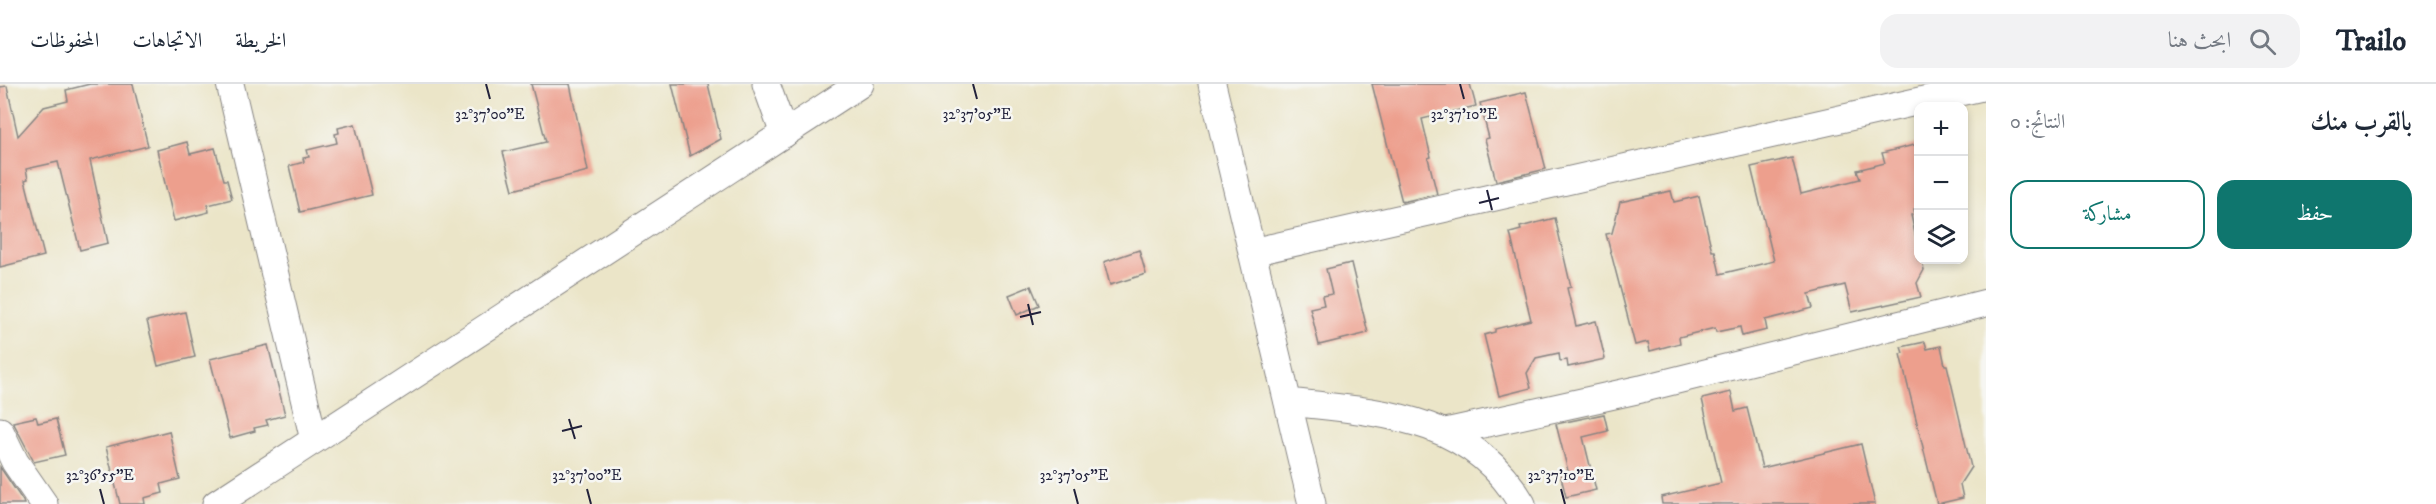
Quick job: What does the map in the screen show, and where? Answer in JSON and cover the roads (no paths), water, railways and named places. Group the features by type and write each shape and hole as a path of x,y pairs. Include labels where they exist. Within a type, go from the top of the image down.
{"street":[{"path":"230,84 314,441"},
{"path":"766,84 784,134"},
{"path":"216,504 860,84"},
{"path":"1212,84 1312,504"},
{"path":"1252,252 1986,86"},
{"path":"1446,432 1641,389 1986,303"},
{"path":"1288,402 1381,412 1446,432 1479,452 1509,481 1522,504"},
{"path":"0,431 15,462 44,504"}]}
